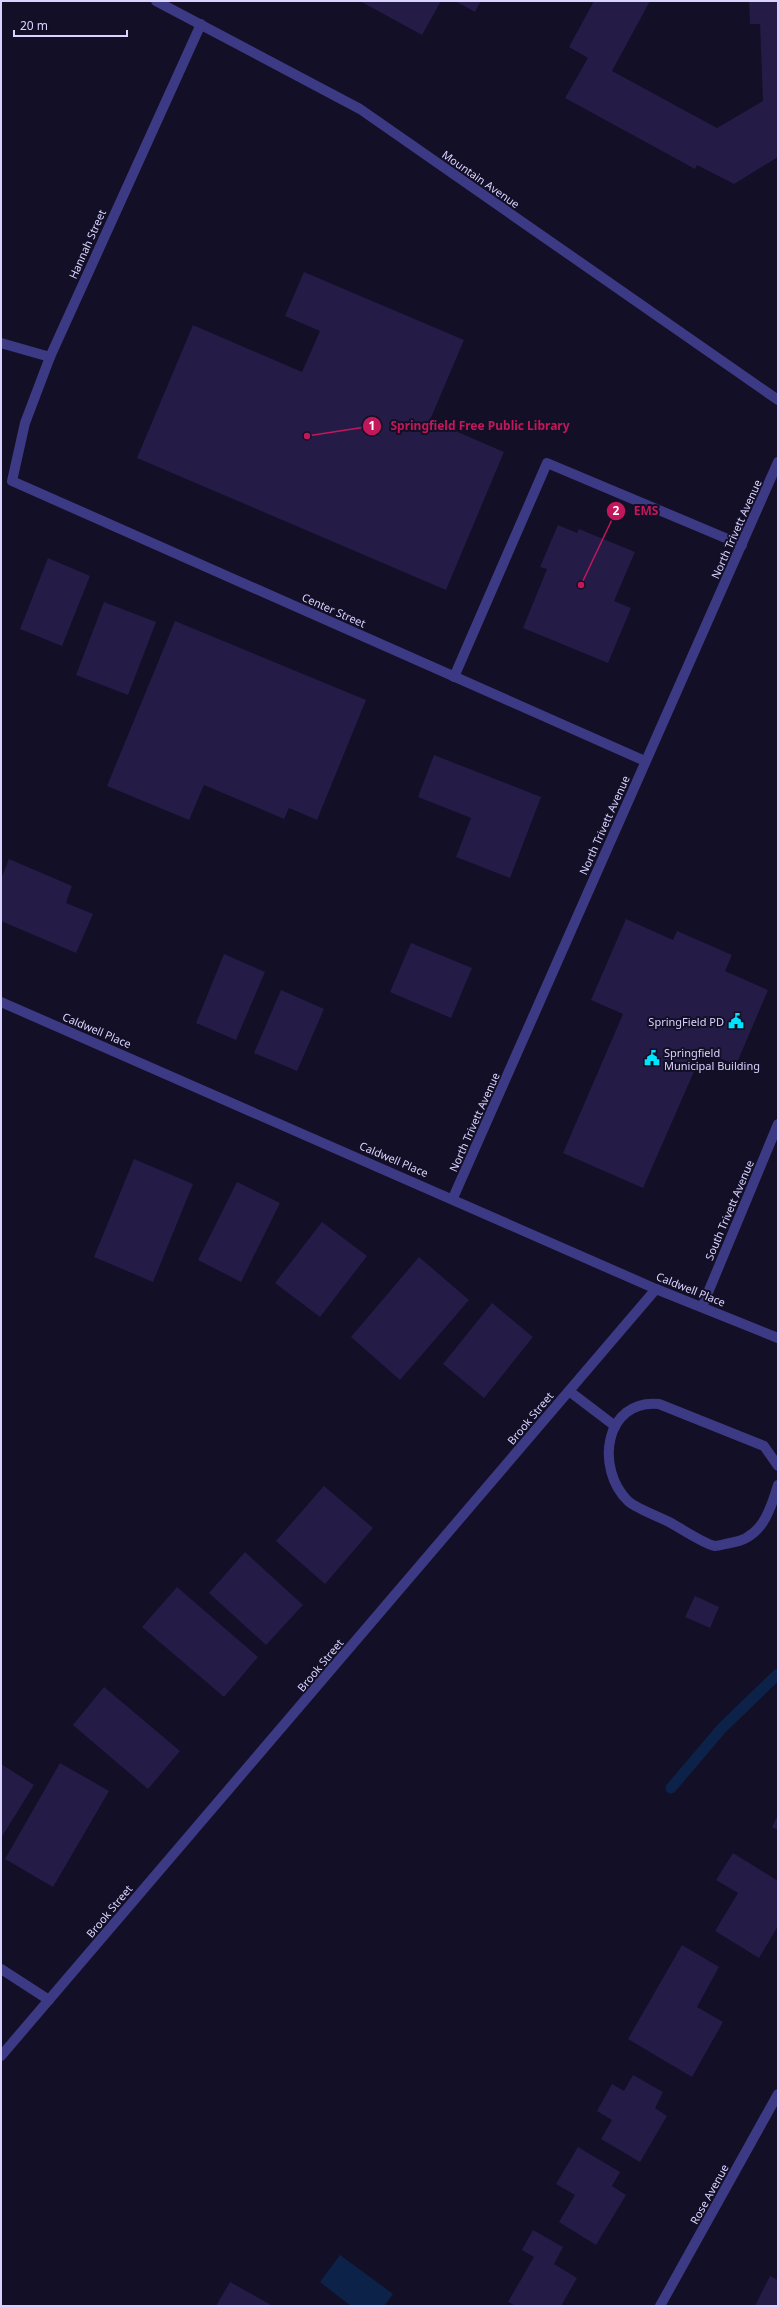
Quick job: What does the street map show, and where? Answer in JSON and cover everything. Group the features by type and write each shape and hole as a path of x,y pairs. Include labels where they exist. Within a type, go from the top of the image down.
{"street":[{"name":"Mountain Avenue","path":"156,1 360,109 778,400"},
{"name":"Hannah Street","path":"12,481 25,423 50,357 201,24"},
{"path":"1,343 50,357"},
{"name":"North Trivett Avenue","path":"453,1198 778,462"},
{"path":"454,677 547,463 742,545"},
{"name":"Center Street","path":"12,481 646,762"},
{"name":"Caldwell Place","path":"1,1002 453,1198 656,1288 778,1338"},
{"name":"South Trivett Avenue","path":"702,1307 778,1124"},
{"name":"Brook Street","path":"1,2056 656,1288"},
{"path":"569,1391 615,1426"},
{"path":"778,1466 764,1446 659,1404 645,1403 628,1410 615,1426 608,1449 608,1461 615,1482 629,1501 714,1546 739,1542 754,1535 766,1520 778,1485"},
{"path":"1,1969 49,2000"},
{"name":"Rose Avenue","path":"660,2306 778,2094"}],"water":[{"path":"340,2255 393,2294 384,2306 351,2306 320,2282"}],"building":[{"path":"360,1 441,1 422,35"},
{"path":"455,1 481,1 475,12"},
{"path":"594,1 650,1 612,71 717,128 763,101 760,24 750,24 749,1 778,1 778,157 734,184 697,165 695,169 565,98 588,58 569,47"},
{"path":"304,272 464,340 430,420 504,452 446,590 137,458 193,325 302,372 320,331 285,316"},
{"path":"558,525 577,533 579,529 635,552 614,601 631,608 608,663 523,628 547,569 540,567"},
{"path":"48,558 90,576 62,646 20,629"},
{"path":"104,602 156,622 128,695 76,675"},
{"path":"175,621 366,700 317,820 289,808 284,819 204,785 189,820 107,786"},
{"path":"434,755 541,797 510,878 456,857 471,818 418,797"},
{"path":"9,859 72,886 66,903 93,914 76,953 1,921 1,879"},
{"name":"Springfield Municipal Building","path":"626,919 673,940 677,931 732,955 725,971 768,990 736,1065 703,1051 643,1188 563,1153 623,1014 591,1000"},
{"path":"411,943 472,968 451,1018 390,992"},
{"path":"224,954 265,972 236,1040 196,1023"},
{"path":"281,990 324,1009 297,1071 254,1053"},
{"path":"134,1159 193,1184 153,1282 94,1257"},
{"path":"237,1182 280,1203 241,1282 198,1260"},
{"path":"322,1222 367,1256 320,1317 275,1283"},
{"path":"419,1257 469,1300 400,1380 351,1337"},
{"path":"492,1303 533,1337 484,1398 443,1364"},
{"path":"324,1486 373,1528 325,1584 276,1541"},
{"path":"245,1552 303,1605 266,1645 209,1593"},
{"path":"177,1587 258,1657 224,1697 142,1627"},
{"path":"695,1596 719,1607 710,1628 685,1617"},
{"path":"104,1687 180,1751 148,1789 73,1725"},
{"path":"60,1763 109,1791 53,1887 5,1859"},
{"path":"1,1764 34,1785 1,1838"},
{"path":"778,1815 778,1830 772,1827"},
{"path":"733,1853 778,1881 778,1926 759,1958 715,1931 738,1893 716,1880"},
{"path":"682,1945 719,1967 697,2007 723,2022 692,2077 628,2039"},
{"path":"633,2075 663,2092 655,2108 667,2116 640,2162 601,2139 612,2120 597,2111 612,2084 624,2091"},
{"path":"578,2147 620,2172 612,2186 626,2195 596,2245 559,2222 575,2195 556,2184"},
{"path":"533,2230 563,2247 554,2264 577,2278 561,2306 516,2306 508,2302 534,2257 522,2250"},
{"path":"770,2276 778,2280 778,2306 755,2306"},
{"path":"230,2282 273,2306 216,2306"}],"waterway":[{"path":"671,1788 722,1728 778,1674"}],"place":[{"name":"Springfield Free Public Library","path":"307,436"},
{"name":"EMS","path":"581,585"},
{"name":"SpringField PD","path":"736,1021"},
{"name":"Springfield Municipal Building","path":"652,1058"}]}
